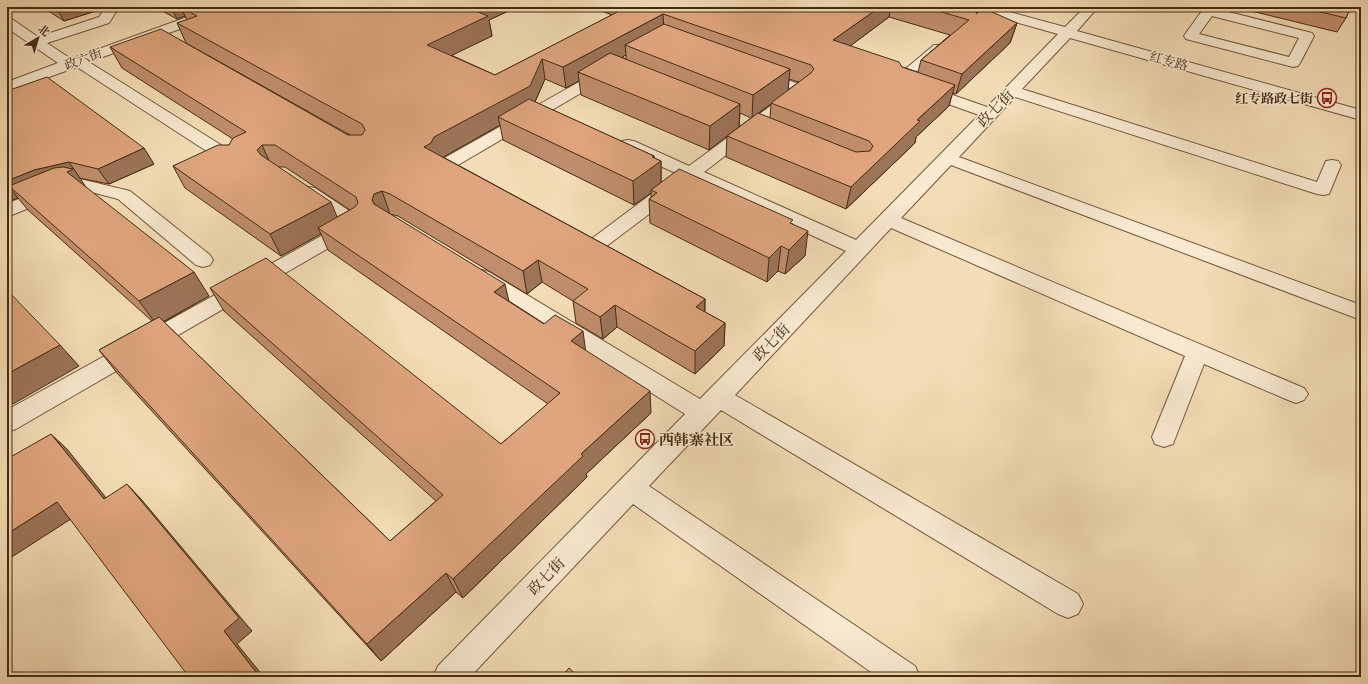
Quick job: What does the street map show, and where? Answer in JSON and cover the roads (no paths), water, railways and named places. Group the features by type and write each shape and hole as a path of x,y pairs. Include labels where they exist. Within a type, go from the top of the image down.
{"street":[{"path":"37,42 104,20 110,10 104,7"},
{"name":"政六街","path":"7,86 226,7"},
{"name":"红专路","path":"977,7 1361,115"},
{"name":"政七街","path":"449,677 1092,7"},
{"path":"1209,11 1307,36 1293,63 1214,42 1191,36 1209,11"},
{"path":"7,22 37,42 74,62 234,161"},
{"path":"156,33 169,41"},
{"path":"1196,68 1214,42"},
{"path":"939,48 902,79 903,83 990,113"},
{"path":"467,175 447,164 616,69"},
{"path":"597,244 802,90 744,69"},
{"path":"1011,91 1323,190 1332,165"},
{"path":"545,108 566,117"},
{"path":"614,139 859,249"},
{"path":"947,158 1361,313"},
{"path":"7,422 356,224 291,180"},
{"path":"7,211 62,187 80,184 124,195 204,260"},
{"path":"888,220 1296,394"},
{"path":"465,266 710,405 1068,604"},
{"path":"1164,437 1198,352"},
{"path":"631,488 904,677"}],"place":[{"name":"红专路政七街","path":"1327,98"},
{"name":"西韩寨社区","path":"645,439"}]}
